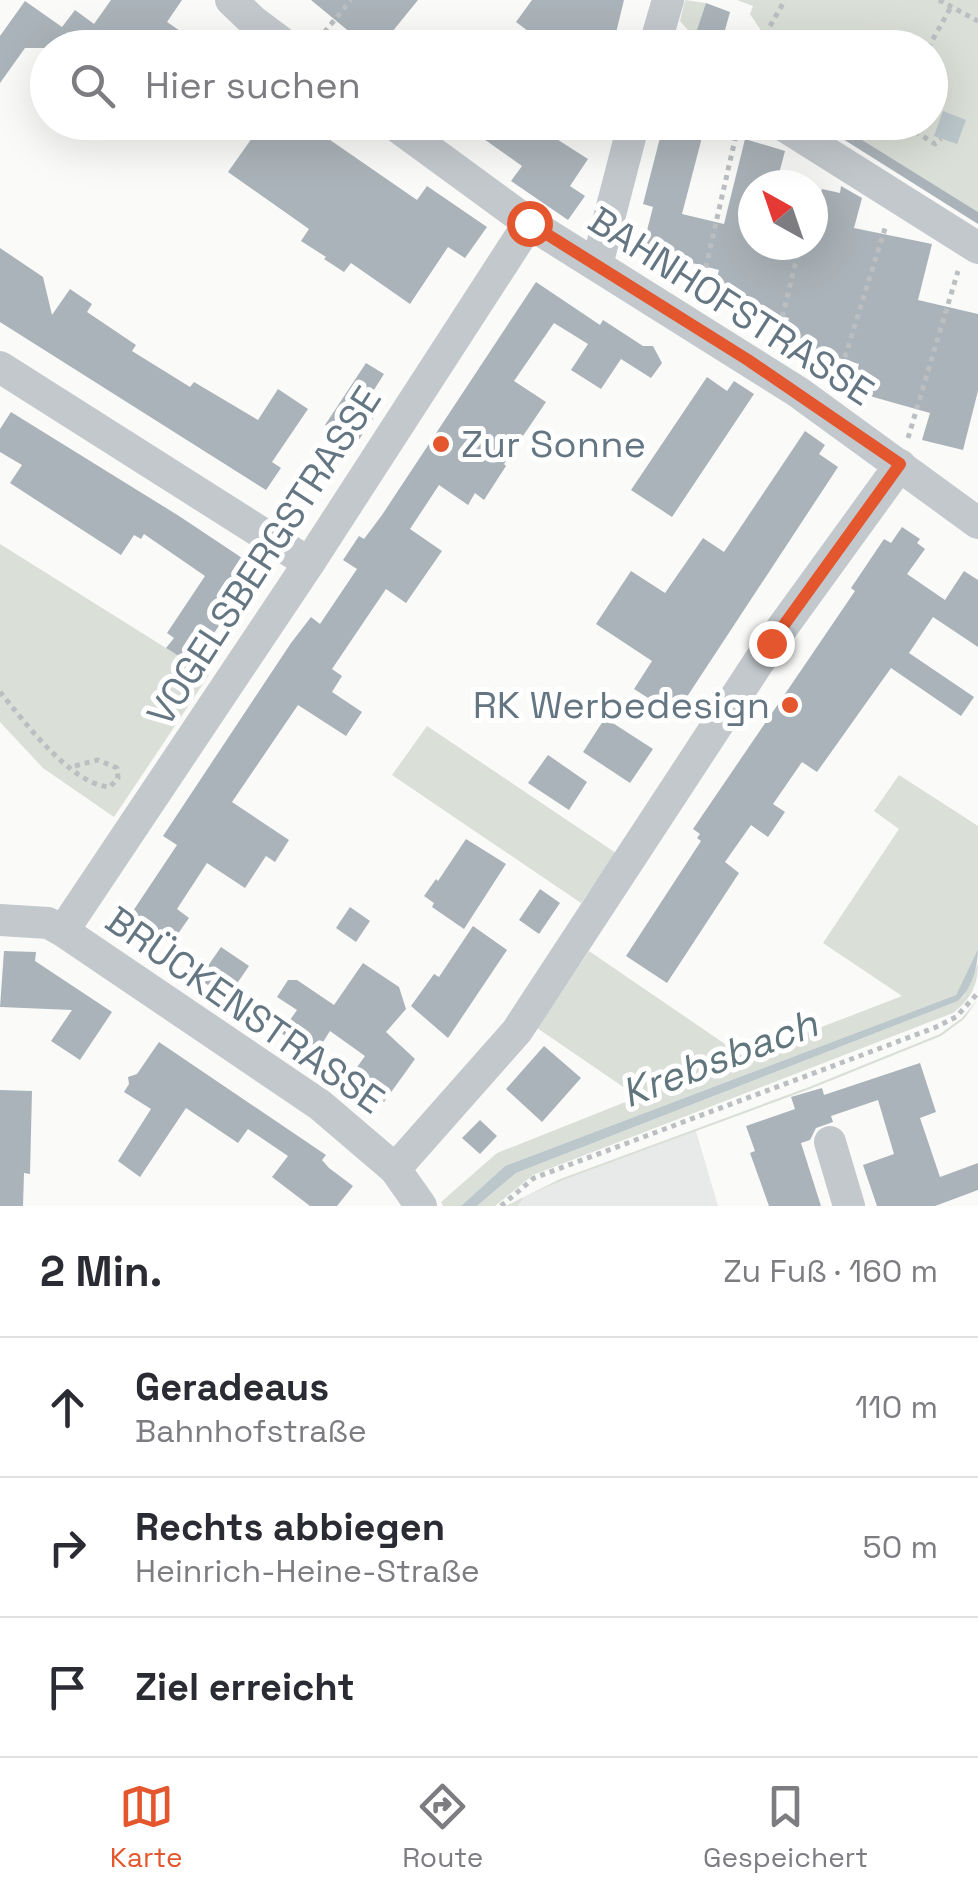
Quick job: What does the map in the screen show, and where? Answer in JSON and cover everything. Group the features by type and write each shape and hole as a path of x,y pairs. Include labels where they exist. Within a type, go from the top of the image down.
{"street":[{"path":"232,0 268,30"},
{"path":"660,30 668,0"},
{"name":"BAHNHOFSTRASSE","path":"416,140 529,223 693,324 827,413 978,523"},
{"path":"596,265 629,140"},
{"path":"806,140 973,244"},
{"name":"VOGELSBERGSTRASSE","path":"62,932 529,223"},
{"path":"0,367 309,562"},
{"path":"395,1169 517,1032 771,643 900,464"},
{"name":"BRÜCKENSTRASSE","path":"0,920 48,923 320,1106 395,1169 421,1206"},
{"path":"830,1142 849,1206"}],"path":[{"path":"327,30 351,0"},
{"path":"770,26 785,0"},
{"path":"939,0 978,21"},
{"path":"938,30 951,6"},
{"path":"693,324 735,140"},
{"path":"827,413 895,196"},
{"path":"900,464 973,244"},
{"path":"768,373 796,260"},
{"path":"0,692 42,742 71,767 97,786 110,787 118,778 117,768 98,760 71,767"},
{"path":"501,1206 534,1178 934,1028 956,1017 978,993"}],"shaded area":[{"path":"685,0 706,3 698,30 688,30 680,21"},
{"path":"737,0 978,0 978,212 861,140 948,140 948,30 760,30 750,14 753,6"},
{"path":"948,113 966,120 957,144 946,140"},
{"path":"0,544 209,675 114,817 43,768 0,722"},
{"path":"427,726 616,853 581,903 392,775"},
{"path":"899,775 978,826 978,949 956,995 505,1166 461,1206 443,1206 441,1202 497,1153 638,1097 537,1028 589,951 744,1057 902,996 823,943 899,829 874,811"},
{"path":"978,949 973,977 958,1001 516,1173 477,1206 461,1206 505,1166 956,995"},
{"path":"978,963 972,991 953,1013 533,1175 495,1206 477,1206 516,1173 958,1001"},
{"path":"978,999 964,1019 941,1036 524,1197 560,1179 940,1034 962,1018"},
{"path":"696,1131 718,1206 518,1206 524,1197 561,1181"}],"building":[{"path":"111,0 182,0 167,22 179,30 30,30 30,48 25,48 0,83 0,36 25,1 62,27 75,10 94,24"},
{"path":"311,0 418,0 394,30 347,30"},
{"path":"532,0 624,0 617,30 527,30 516,22"},
{"path":"706,3 730,12 725,30 697,30"},
{"path":"251,140 330,140 417,200 427,186 487,227 465,258 448,247 410,304 351,263 344,272 324,259 301,241 309,229 228,172"},
{"path":"485,140 558,140 588,159 570,186 585,196 568,220 511,181 522,166"},
{"path":"659,140 701,140 682,214 724,224 745,140 748,140 785,151 780,170 738,170 738,260 828,260 828,190 840,193 841,186 862,198 854,228 932,244 918,300 978,314 978,391 963,450 922,440 930,413 852,391 859,364 783,342 789,318 712,296 719,270 642,250 653,207 643,204"},
{"path":"845,140 862,140 978,212 978,224"},
{"path":"0,248 43,277 52,315 70,289 92,304 87,312 136,345 132,351 190,387 194,382 258,420 278,389 308,409 272,462 281,468 266,490 0,322"},
{"path":"536,282 600,325 603,320 643,346 653,346 662,363 651,378 621,359 601,389 571,370 588,344 554,323 514,381 546,402 506,466 484,500 475,493 468,505 439,485 410,529 442,551 406,603 386,589 332,669 342,676 332,692 362,712 346,736 298,705 232,802 289,840 275,862 266,856 245,888 207,863 177,909 189,918 175,938 163,930 152,946 123,926 177,845 163,836 291,643 311,617 320,624 357,569 343,560 359,536 364,539 382,515"},
{"path":"366,363 384,374 367,401 379,409 349,455 336,447 333,430 325,425"},
{"path":"707,377 727,391 734,381 754,394 672,517 631,490"},
{"path":"11,412 257,568 193,665 166,648 174,638 167,633 205,576 144,534 141,539 134,535 121,555 10,483 22,465 0,452 0,429"},
{"path":"805,431 825,445 819,454 838,467 675,715 634,689 652,661 596,624 631,571 665,593 703,538 724,552"},
{"path":"902,527 920,539 917,543 925,549 907,574 945,600 964,571 978,580 978,647 933,617 909,653 974,697 961,716 891,668 817,772 802,762 773,804 785,812 768,837 751,825 725,862 739,873 667,983 626,956 701,841 697,838 700,834 693,829 855,591 851,588 884,539 891,543"},
{"path":"605,718 653,749 630,783 583,752"},
{"path":"548,755 587,782 569,810 528,783"},
{"path":"466,839 506,864 464,929 432,907 434,903 424,896"},
{"path":"540,889 560,903 539,934 519,920"},
{"path":"350,907 370,921 356,942 336,928"},
{"path":"473,926 507,950 448,1038 411,1006 434,974 439,977"},
{"path":"221,947 249,966 227,998 199,979"},
{"path":"4,951 36,952 35,961 112,1012 80,1060 51,1041 72,1010 0,1007"},
{"path":"363,963 399,987 406,1009 386,1032 415,1059 384,1102 355,1070 365,1056 330,1031 314,1056 281,1033 297,1010 277,997 288,980 297,980 334,1005"},
{"path":"159,1042 326,1155 322,1160 353,1186 337,1206 310,1206 272,1177 288,1156 248,1129 238,1143 186,1108 140,1177 118,1161 151,1109 124,1092 128,1077 137,1074"},
{"path":"544,1046 581,1078 542,1122 506,1089"},
{"path":"920,1063 936,1112 920,1118 940,1177 978,1163 978,1190 935,1206 877,1206 863,1165 894,1154 878,1100 831,1116 833,1122 816,1128 810,1140 801,1143 821,1206 769,1206 750,1153 755,1151 746,1126 795,1109 791,1097 822,1088 824,1095"},
{"path":"0,1090 32,1091 30,1174 24,1173 23,1206 0,1206"},
{"path":"480,1120 497,1136 480,1154 462,1138"}],"place":[{"name":"Zur Sonne","path":"441,444"},
{"name":"RK Werbedesign","path":"790,705"}],"route":[{"path":"529,223 693,324 900,464 771,643"}],"water label":[{"name":"Krebsbach","path":"719,1058"}]}
